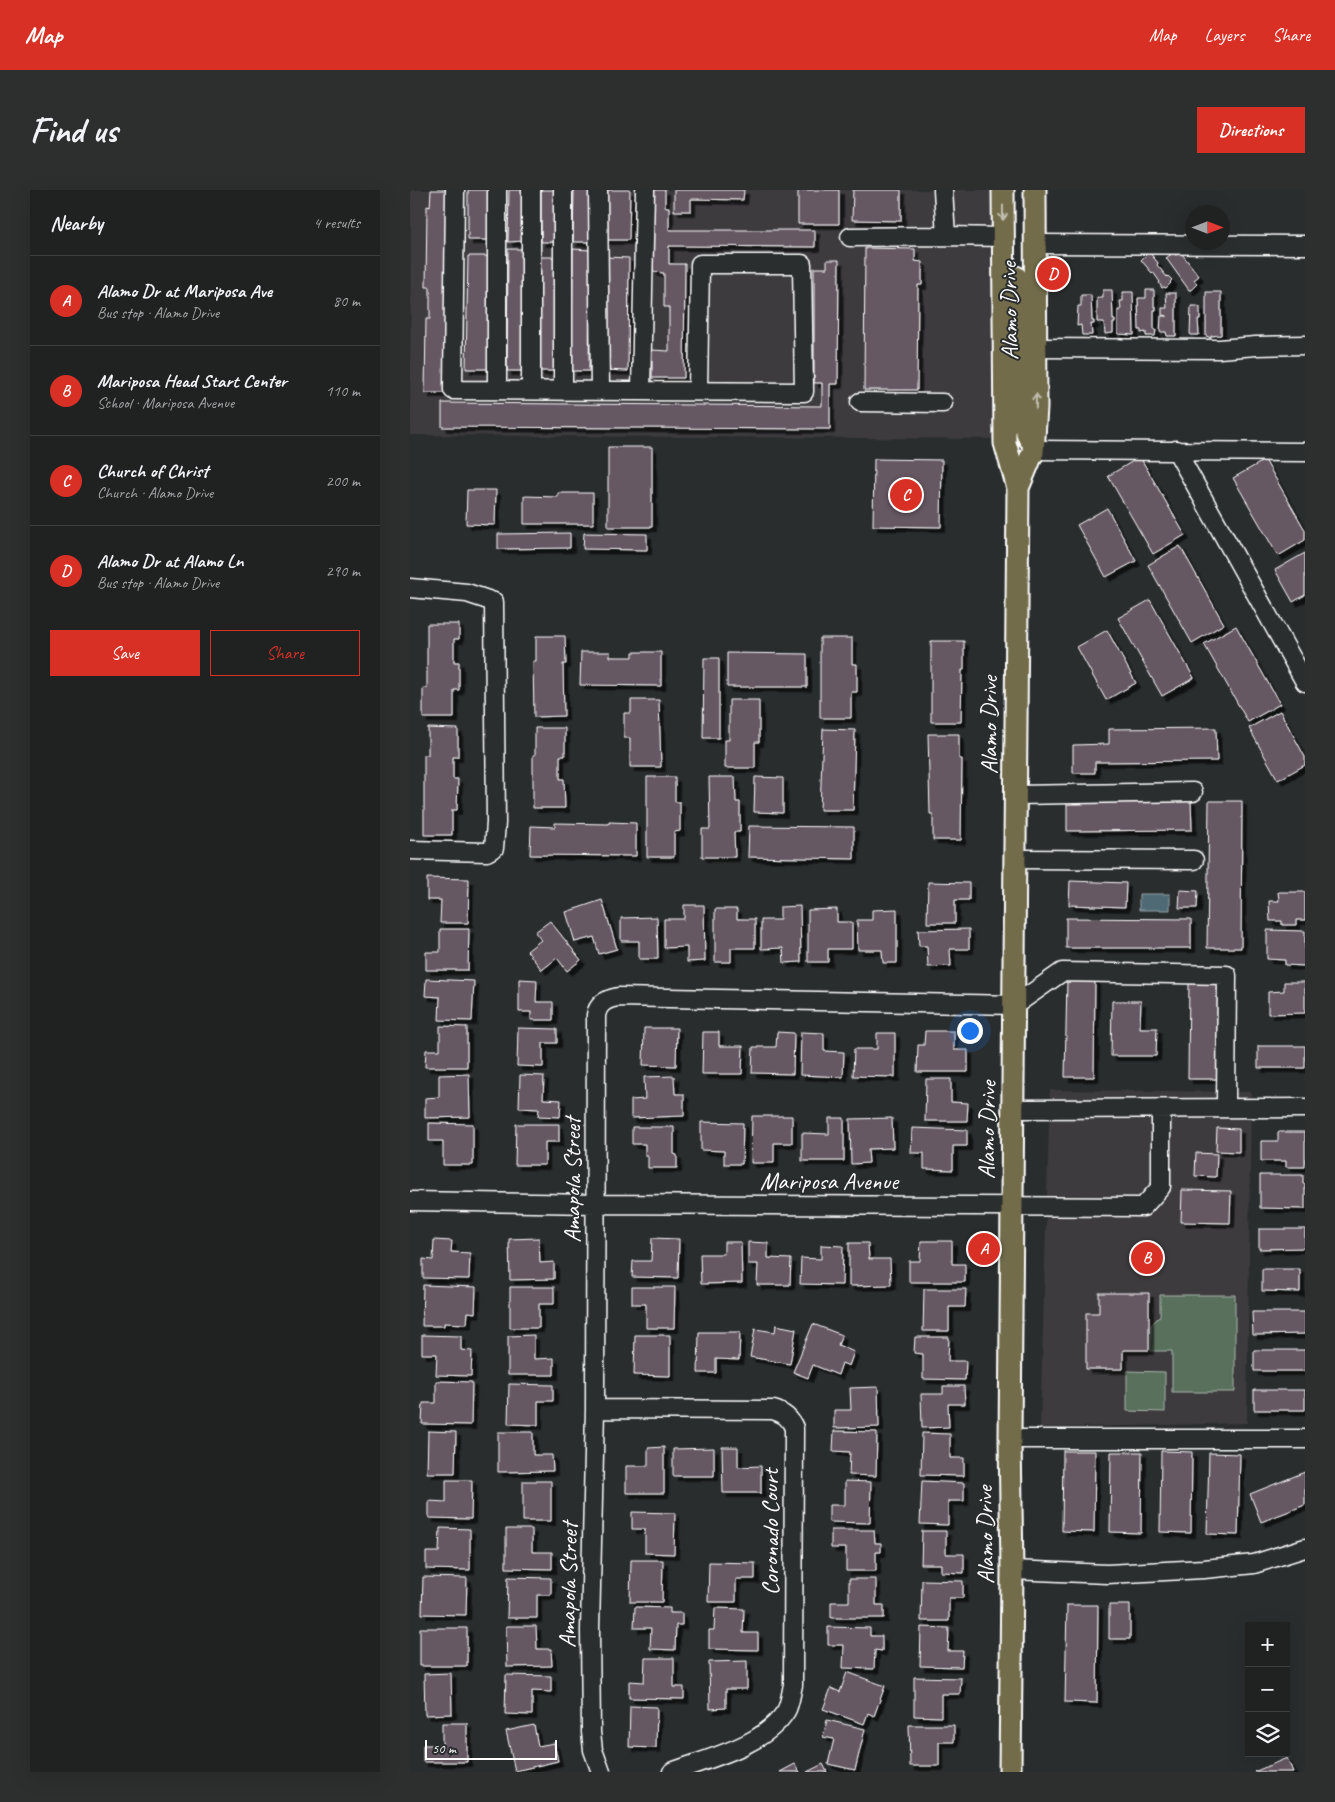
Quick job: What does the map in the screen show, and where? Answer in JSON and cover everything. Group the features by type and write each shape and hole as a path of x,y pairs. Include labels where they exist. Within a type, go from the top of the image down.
{"main road":[{"name":"Alamo Drive","path":"1003,190 1005,443 1018,488 1010,1439 1012,1570 1010,1772"},
{"name":"Alamo Drive","path":"1018,488 1033,450 1037,348 1034,244 1035,190"},
{"path":"1004,237 1016,272 1020,312 1022,421 1033,450"}],"street":[{"path":"455,190 453,390 804,392 802,264 700,264 698,391"},
{"path":"497,190 497,390"},
{"path":"531,190 531,390"},
{"path":"563,190 563,390"},
{"path":"598,190 600,390"},
{"path":"641,391 645,190"},
{"path":"943,190 946,236"},
{"path":"850,237 1004,237"},
{"path":"1034,244 1305,245"},
{"path":"1037,348 1219,349 1305,345"},
{"path":"860,402 943,404"},
{"path":"1033,450 1305,452"},
{"path":"1176,450 1305,682"},
{"path":"410,588 467,593 494,602 496,823 494,848 487,852 410,850"},
{"path":"1016,795 1193,792"},
{"path":"1016,859 1194,860"},
{"path":"1015,1005 1062,972 1227,975 1226,1108"},
{"name":"Amapola Street","path":"601,1772 593,1750 590,1630 595,1409 596,1015 600,1006 610,998 1015,1005"},
{"path":"1014,1109 1305,1108"},
{"name":"Mariposa Avenue","path":"410,1201 1143,1207 1161,1187 1161,1109"},
{"name":"Coronado Court","path":"595,1409 774,1410 784,1414 794,1428 793,1685 787,1710 769,1731 750,1742 672,1772"},
{"path":"1010,1439 1305,1439"},
{"path":"1012,1570 1107,1574 1204,1569 1254,1564 1305,1548"}],"shaded area":[{"path":"411,190 993,190 997,439 410,435"},
{"path":"1050,1090 1251,1092 1247,1423 1040,1428"}],"green space":[{"path":"1160,1295 1235,1295 1235,1392 1172,1392 1172,1351 1151,1351 1151,1325 1160,1316"},
{"path":"1127,1371 1165,1372 1165,1412 1127,1411"}],"water":[{"path":"1139,894 1170,894 1170,910 1139,910"}],"building":[{"path":"431,190 446,190 444,393 425,393 426,319 430,319 430,287 426,287 427,206 430,207"},
{"path":"468,190 493,190 492,240 468,240"},
{"path":"509,190 526,190 525,241 508,242"},
{"path":"541,190 558,190 558,242 541,242"},
{"path":"574,190 590,190 590,242 573,242"},
{"path":"605,190 630,190 629,240 604,240"},
{"path":"653,190 665,190 665,207 669,207 669,230 815,230 815,247 669,246 669,264 685,264 684,378 652,378 652,350 669,351 669,307 664,307 664,273 653,272"},
{"path":"674,190 744,190 743,200 691,199 691,211 674,211"},
{"path":"798,190 839,190 839,224 798,224"},
{"path":"853,190 901,190 901,221 852,220"},
{"path":"865,248 915,249 915,261 922,262 922,285 918,285 917,390 864,390"},
{"path":"508,249 525,249 524,371 507,371"},
{"path":"573,249 590,250 589,371 572,371"},
{"path":"1148,253 1158,263 1157,265 1167,277 1172,280 1166,288 1162,288 1153,272 1141,260"},
{"path":"1173,253 1175,255 1182,254 1199,276 1194,280 1197,284 1191,290 1189,290 1166,258"},
{"path":"468,256 492,256 491,369 466,369"},
{"path":"540,257 557,257 556,371 539,371"},
{"path":"605,257 629,258 628,371 604,370"},
{"path":"827,260 839,260 838,384 830,384 830,429 442,427 442,403 822,406 822,383 814,383 814,268 827,268"},
{"path":"1103,290 1112,290 1113,320 1115,320 1115,323 1113,323 1113,333 1105,334 1104,322 1097,322 1097,298 1103,298"},
{"path":"1146,290 1154,290 1154,307 1156,307 1156,310 1154,310 1155,336 1146,336 1146,332 1141,333 1141,330 1139,330 1138,298 1146,298"},
{"path":"1123,292 1133,292 1134,335 1118,334 1118,310 1121,310 1120,301 1123,301"},
{"path":"1206,292 1221,292 1221,335 1211,336 1211,338 1206,336"},
{"path":"1166,293 1176,293 1176,336 1167,336 1166,332 1160,332 1161,316 1167,316 1162,315 1162,308 1167,308"},
{"path":"1081,295 1091,295 1092,321 1094,321 1094,324 1091,324 1092,335 1082,335 1081,325 1077,326 1078,306 1081,306"},
{"path":"1191,306 1200,307 1200,319 1198,319 1199,335 1190,334"},
{"path":"608,447 652,447 652,527 608,527"},
{"path":"1140,457 1185,535 1153,554 1108,476"},
{"path":"874,459 942,460 941,527 873,526"},
{"path":"1265,460 1305,530 1305,540 1278,556 1233,478"},
{"path":"467,490 496,490 495,525 466,524"},
{"path":"558,493 593,493 593,524 524,524 524,496 558,497"},
{"path":"1107,508 1136,561 1106,577 1077,525"},
{"path":"570,533 570,548 498,549 498,534"},
{"path":"584,533 647,534 647,550 583,549"},
{"path":"1180,546 1224,624 1192,643 1148,565"},
{"path":"1305,553 1305,595 1293,602 1275,570"},
{"path":"1150,600 1194,678 1162,696 1118,618"},
{"path":"427,624 459,624 459,639 454,639 454,662 459,662 459,690 454,690 454,718 423,718 423,688 427,688"},
{"path":"1236,626 1280,704 1248,722 1204,644"},
{"path":"1107,630 1136,683 1106,700 1077,647"},
{"path":"536,636 565,636 566,664 563,664 564,716 534,717 533,661 536,661"},
{"path":"820,638 852,638 852,664 857,664 857,692 851,692 851,718 820,718"},
{"path":"931,641 964,641 961,722 931,722"},
{"path":"581,652 610,652 610,657 633,657 633,652 661,652 661,686 580,685"},
{"path":"727,653 807,654 807,687 727,687"},
{"path":"704,658 719,658 719,738 703,738"},
{"path":"631,700 659,700 661,767 630,767 630,738 624,738 624,713 631,713"},
{"path":"729,700 759,700 759,742 755,742 755,768 725,768 725,740 729,740"},
{"path":"1280,711 1305,757 1305,765 1278,780 1249,728"},
{"path":"428,728 458,729 458,757 453,757 453,779 458,779 457,810 452,810 452,835 424,835 424,755 428,755"},
{"path":"535,728 565,728 565,756 560,756 560,779 564,779 565,808 533,808"},
{"path":"1216,728 1217,761 1095,762 1095,773 1073,773 1073,745 1109,744 1109,729"},
{"path":"823,729 855,730 853,810 820,810"},
{"path":"928,734 959,734 959,759 962,759 961,840 933,840 933,814 930,814"},
{"path":"647,777 675,777 675,802 680,802 680,831 674,832 674,857 647,857"},
{"path":"709,777 735,777 736,802 740,802 740,832 734,832 735,857 702,857 702,829 710,829"},
{"path":"755,777 783,778 783,813 754,812"},
{"path":"1191,800 1192,830 1067,831 1067,801"},
{"path":"1209,801 1242,801 1241,948 1207,948"},
{"path":"609,822 636,823 636,856 530,855 531,826 555,827 555,823 609,824"},
{"path":"749,826 854,827 854,859 748,857"},
{"path":"427,878 469,879 468,923 440,923 441,900 427,900"},
{"path":"1070,881 1126,883 1125,907 1069,905"},
{"path":"928,882 969,883 969,900 955,900 955,923 927,923"},
{"path":"1180,890 1198,891 1197,908 1179,908"},
{"path":"1278,892 1305,892 1305,920 1296,920 1296,925 1282,925 1282,921 1270,921 1269,901 1279,901"},
{"path":"602,900 617,949 599,954 594,937 575,942 566,912"},
{"path":"684,905 704,905 705,961 687,962 687,947 664,948 664,919 684,919"},
{"path":"800,906 801,962 784,963 783,948 761,949 761,920 780,920 780,907"},
{"path":"715,909 737,909 737,919 755,919 755,948 731,948 731,962 715,962"},
{"path":"837,909 837,922 852,922 852,949 828,949 828,962 808,962 808,910"},
{"path":"897,909 897,963 883,963 882,950 858,950 857,920 872,920 872,910"},
{"path":"657,917 658,959 639,959 639,941 621,941 621,918"},
{"path":"1066,918 1191,919 1191,948 1066,948"},
{"path":"550,921 581,960 567,971 557,958 542,970 527,951 541,940 535,932"},
{"path":"440,929 469,929 468,970 426,970 426,952 440,952"},
{"path":"969,929 969,949 950,949 951,966 928,967 927,946 919,946 918,930"},
{"path":"1267,930 1305,931 1305,966 1285,965 1285,960 1267,959"},
{"path":"426,979 474,981 472,1021 439,1020 440,997 425,996"},
{"path":"519,979 537,980 536,1002 553,1002 553,1020 531,1020 531,1012 519,1012"},
{"path":"1067,979 1095,979 1094,1077 1065,1077"},
{"path":"1189,979 1218,979 1217,1079 1188,1079"},
{"path":"1284,982 1305,982 1305,1013 1268,1014 1268,992 1284,991"},
{"path":"1112,1001 1141,1001 1140,1028 1157,1028 1156,1056 1111,1056"},
{"path":"440,1026 467,1027 467,1067 425,1067 426,1050 440,1050"},
{"path":"518,1028 557,1029 557,1043 543,1043 543,1067 517,1066"},
{"path":"644,1028 677,1028 676,1066 643,1065"},
{"path":"925,1031 954,1031 954,1050 968,1050 968,1072 917,1072 918,1045 924,1045"},
{"path":"703,1032 719,1032 719,1046 743,1046 742,1074 702,1074"},
{"path":"777,1032 794,1033 793,1074 752,1073 753,1047 776,1047"},
{"path":"801,1032 824,1033 824,1051 844,1052 843,1077 800,1075"},
{"path":"877,1033 895,1033 895,1077 853,1076 854,1049 877,1049"},
{"path":"1258,1046 1305,1046 1305,1068 1258,1068"},
{"path":"469,1074 470,1117 425,1118 425,1098 439,1097 439,1075"},
{"path":"520,1075 544,1076 543,1099 561,1100 560,1117 538,1116 539,1109 519,1108"},
{"path":"674,1076 675,1094 684,1094 684,1116 631,1118 631,1100 645,1099 644,1077"},
{"path":"926,1079 951,1079 951,1102 968,1103 967,1121 925,1121"},
{"path":"752,1116 792,1116 792,1143 774,1143 774,1163 751,1163"},
{"path":"829,1118 844,1118 844,1161 802,1161 802,1133 829,1134"},
{"path":"892,1118 893,1148 868,1149 869,1163 851,1164 850,1119"},
{"path":"701,1122 743,1123 742,1164 724,1164 724,1151 701,1150"},
{"path":"429,1123 473,1124 473,1165 443,1165 443,1141 429,1141"},
{"path":"516,1124 559,1124 559,1142 545,1142 545,1165 515,1165"},
{"path":"632,1127 674,1127 674,1154 677,1155 677,1168 648,1168 645,1144 632,1144"},
{"path":"912,1128 967,1130 967,1146 953,1146 953,1170 924,1169 924,1153 911,1153"},
{"path":"1217,1128 1239,1129 1239,1152 1216,1151"},
{"path":"1278,1132 1305,1132 1305,1167 1286,1167 1286,1161 1261,1161 1261,1141 1278,1141"},
{"path":"1196,1153 1217,1154 1216,1177 1195,1176"},
{"path":"1260,1175 1303,1175 1305,1209 1260,1208"},
{"path":"1182,1190 1231,1191 1230,1223 1181,1222"},
{"path":"1259,1229 1305,1229 1305,1248 1259,1249"},
{"path":"539,1238 540,1263 554,1262 554,1279 510,1280 509,1239"},
{"path":"652,1238 679,1239 678,1278 632,1277 633,1261 651,1261"},
{"path":"434,1240 452,1241 451,1252 470,1253 469,1279 423,1278 423,1259 433,1260"},
{"path":"921,1241 952,1241 952,1264 965,1264 965,1282 909,1282 909,1261 920,1261"},
{"path":"724,1242 741,1242 742,1283 701,1284 700,1254 724,1254"},
{"path":"748,1242 768,1243 768,1258 791,1259 790,1285 757,1285 758,1264 748,1264"},
{"path":"849,1243 868,1243 869,1259 890,1259 891,1285 849,1286"},
{"path":"821,1245 843,1246 842,1285 800,1284 801,1258 821,1259"},
{"path":"1262,1269 1300,1269 1300,1292 1262,1291"},
{"path":"423,1285 476,1287 475,1313 468,1312 467,1324 444,1323 444,1326 422,1326"},
{"path":"510,1287 554,1287 554,1304 539,1304 539,1328 510,1328"},
{"path":"632,1287 675,1287 674,1328 646,1328 646,1304 632,1304"},
{"path":"924,1289 966,1289 965,1307 949,1307 949,1331 923,1331"},
{"path":"1099,1293 1149,1293 1149,1350 1123,1350 1123,1369 1086,1369 1086,1313 1099,1313"},
{"path":"1252,1312 1305,1312 1305,1334 1253,1335"},
{"path":"813,1324 842,1335 838,1345 854,1352 849,1366 842,1363 838,1375 813,1365 808,1378 793,1372"},
{"path":"776,1325 796,1329 790,1364 750,1357 755,1329 775,1332"},
{"path":"699,1332 740,1332 739,1360 716,1359 716,1373 698,1373"},
{"path":"422,1335 461,1336 461,1350 472,1351 471,1376 436,1375 437,1354 422,1354"},
{"path":"534,1335 534,1359 554,1358 554,1375 508,1375 508,1336"},
{"path":"635,1335 670,1335 670,1376 634,1375"},
{"path":"915,1337 949,1337 948,1361 966,1361 965,1380 923,1379 923,1354 914,1353"},
{"path":"1254,1350 1305,1350 1305,1371 1254,1371"},
{"path":"436,1381 472,1382 471,1425 422,1424 423,1403 436,1403"},
{"path":"509,1384 553,1385 553,1401 538,1401 538,1425 508,1424"},
{"path":"943,1386 964,1386 965,1404 948,1404 949,1427 922,1428 921,1394 943,1394"},
{"path":"878,1387 879,1427 834,1428 834,1410 851,1410 850,1388"},
{"path":"1254,1390 1305,1390 1305,1410 1254,1410"},
{"path":"428,1431 456,1432 455,1473 427,1473"},
{"path":"834,1431 877,1432 876,1476 849,1475 850,1452 833,1451"},
{"path":"498,1432 533,1432 533,1455 552,1455 553,1471 498,1472"},
{"path":"922,1433 950,1434 950,1458 964,1458 964,1476 921,1475"},
{"path":"664,1447 664,1493 626,1493 626,1466 648,1466 648,1448"},
{"path":"722,1447 738,1447 738,1467 761,1466 761,1493 723,1493"},
{"path":"714,1448 714,1476 673,1476 673,1449"},
{"path":"1063,1451 1095,1451 1094,1532 1062,1531"},
{"path":"1161,1451 1192,1452 1191,1533 1160,1532"},
{"path":"1111,1452 1142,1452 1141,1533 1110,1532"},
{"path":"1209,1453 1240,1454 1238,1535 1207,1534"},
{"path":"1305,1472 1305,1505 1261,1522 1250,1494"},
{"path":"446,1480 472,1480 471,1519 429,1518 429,1501 446,1502"},
{"path":"523,1481 551,1481 551,1521 523,1521"},
{"path":"845,1481 871,1482 870,1523 829,1522 829,1505 845,1505"},
{"path":"922,1481 964,1483 964,1501 948,1501 948,1525 920,1524"},
{"path":"632,1512 675,1513 674,1554 645,1553 645,1529 632,1529"},
{"path":"440,1528 470,1529 470,1570 426,1569 426,1552 439,1552"},
{"path":"506,1529 532,1529 532,1552 552,1552 552,1569 506,1568"},
{"path":"831,1530 874,1530 875,1543 881,1543 881,1552 876,1552 876,1571 846,1571 846,1548 831,1548"},
{"path":"922,1531 946,1531 946,1554 964,1554 964,1573 941,1572 941,1564 921,1564"},
{"path":"631,1560 663,1560 662,1602 630,1602"},
{"path":"709,1562 755,1563 755,1579 736,1579 736,1602 708,1602"},
{"path":"423,1577 467,1578 466,1615 422,1614"},
{"path":"508,1577 551,1578 551,1595 537,1595 537,1618 507,1618"},
{"path":"849,1579 876,1579 876,1605 884,1605 884,1618 831,1618 831,1602 849,1602"},
{"path":"922,1580 963,1581 963,1598 949,1598 949,1621 921,1621"},
{"path":"1067,1605 1098,1605 1097,1703 1065,1702"},
{"path":"1109,1605 1130,1605 1130,1639 1109,1639"},
{"path":"635,1607 670,1608 670,1613 682,1613 682,1625 676,1625 675,1650 650,1649 651,1628 634,1628"},
{"path":"715,1608 744,1609 743,1633 758,1633 758,1650 709,1649 709,1630 714,1630"},
{"path":"506,1626 536,1626 537,1649 551,1649 552,1666 507,1667"},
{"path":"828,1627 870,1628 870,1636 882,1636 882,1651 875,1650 874,1669 843,1668 844,1645 828,1645"},
{"path":"921,1627 949,1628 948,1651 963,1651 962,1667 920,1666"},
{"path":"420,1628 467,1628 467,1666 420,1666"},
{"path":"645,1658 674,1658 674,1687 684,1687 684,1699 629,1698 629,1681 644,1682"},
{"path":"747,1661 747,1689 726,1689 726,1708 710,1709 709,1662"},
{"path":"847,1672 885,1686 874,1716 868,1713 864,1724 823,1709 831,1688 840,1692"},
{"path":"451,1673 452,1714 425,1715 424,1674"},
{"path":"506,1675 551,1676 551,1692 532,1691 532,1715 505,1714"},
{"path":"914,1677 961,1678 960,1694 941,1694 941,1717 914,1716"},
{"path":"630,1706 657,1707 656,1748 629,1747"},
{"path":"827,1720 865,1729 855,1770 828,1764 834,1739 823,1737"},
{"path":"442,1723 467,1723 467,1762 423,1762 423,1745 442,1745"},
{"path":"534,1725 538,1746 554,1743 558,1761 515,1771 506,1731"},
{"path":"909,1725 954,1725 954,1742 939,1742 939,1766 910,1766"},
{"path":"1287,1758 1293,1772 1254,1772"},
{"path":"795,1764 800,1772 780,1772"},
{"path":"823,1764 827,1772 807,1772"}],"place":[{"name":"Alamo Dr at Alamo Ln","path":"1053,274"},
{"name":"Church of Christ","path":"906,495"},
{"name":"Alamo Dr at Mariposa Ave","path":"984,1249"},
{"name":"Mariposa Head Start Center","path":"1147,1258"}]}
